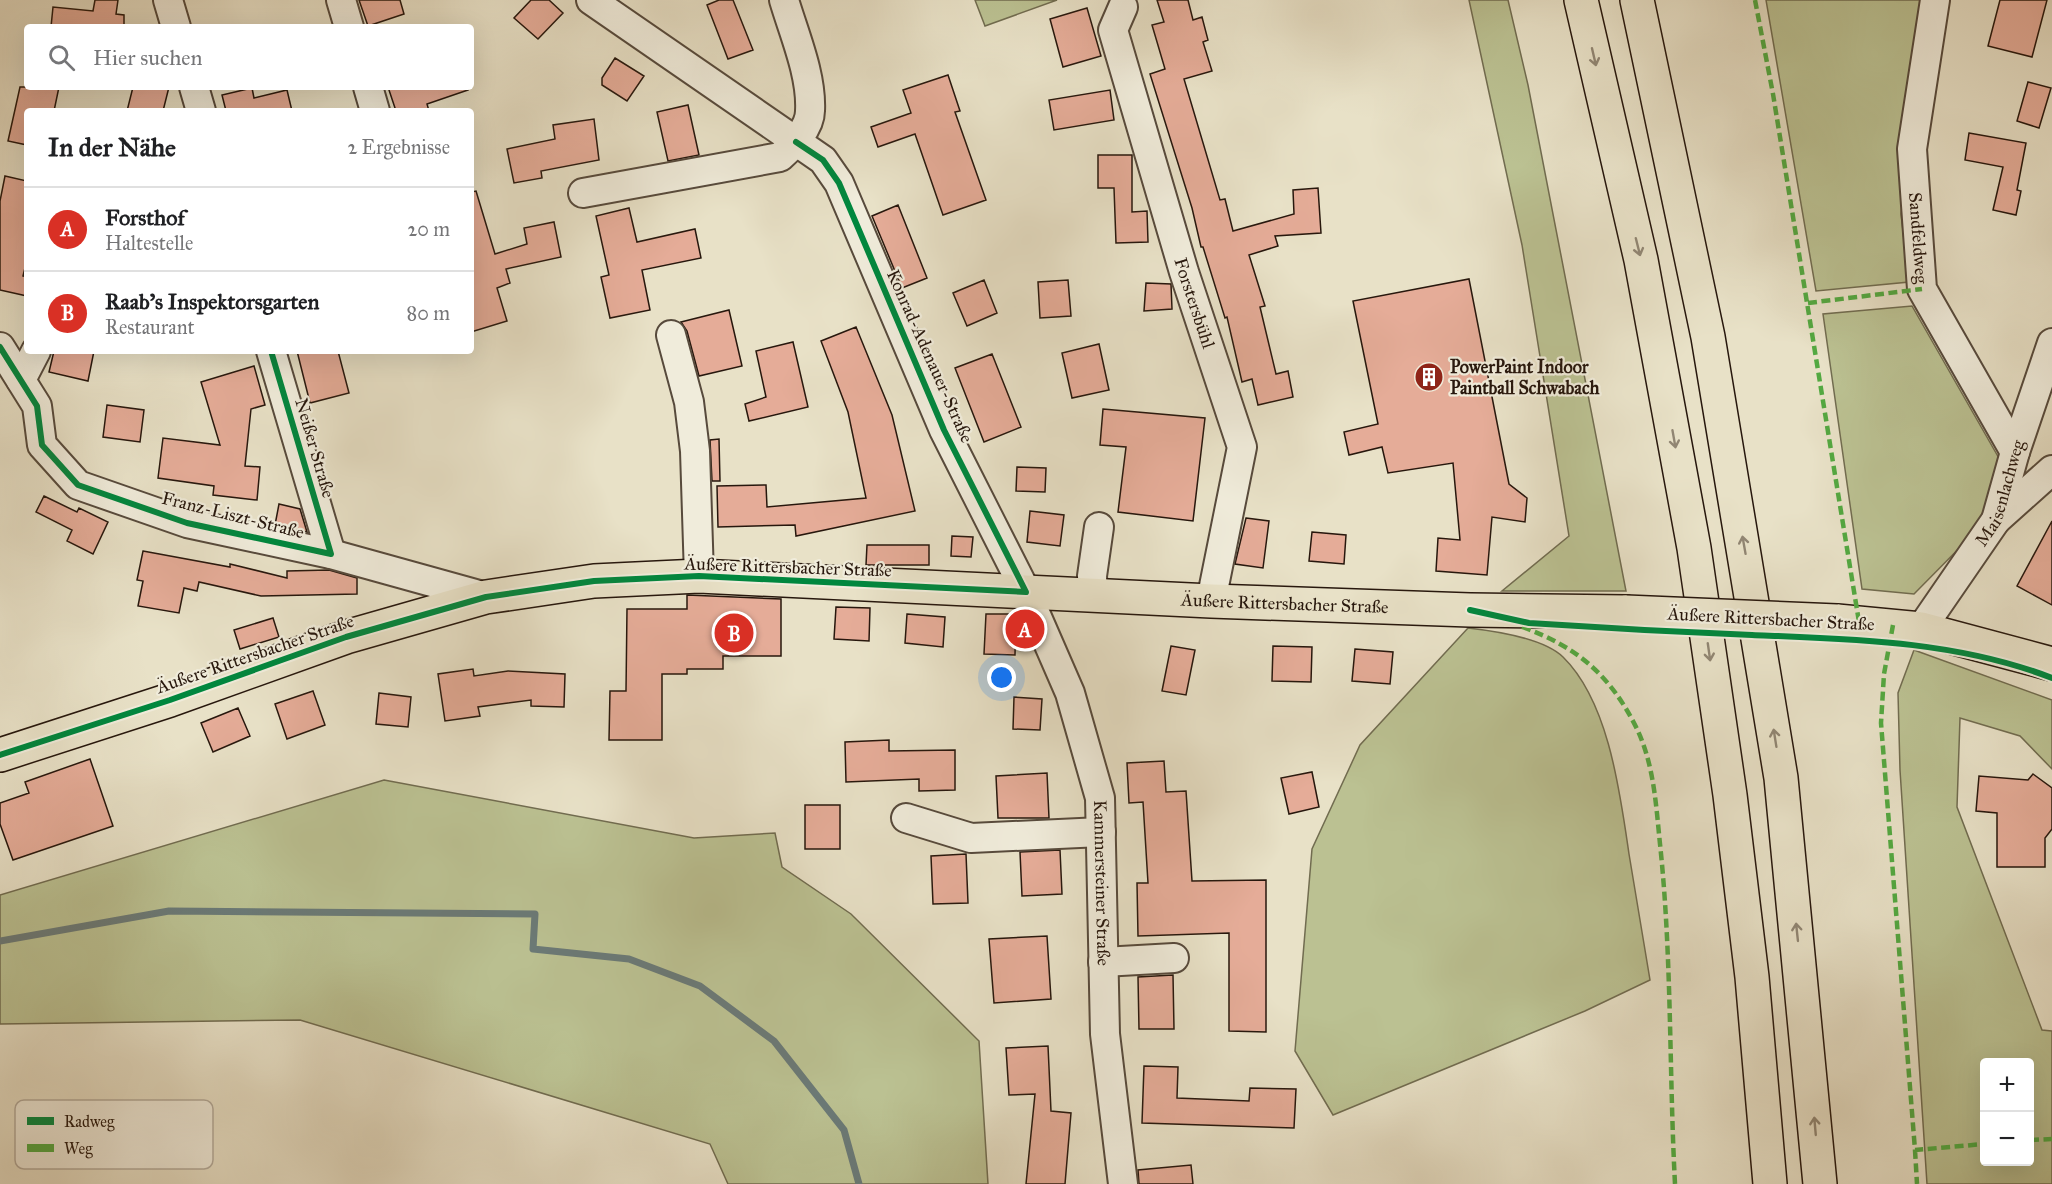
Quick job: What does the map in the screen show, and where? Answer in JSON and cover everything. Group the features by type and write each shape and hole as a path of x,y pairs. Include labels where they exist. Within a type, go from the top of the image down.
{"main road":[{"path":"1581,0 1641,260 1694,548 1743,909 1770,1184"},
{"path":"1637,0 1708,337 1779,766 1820,1184"},
{"name":"Äußere Rittersbacher Straße","path":"0,755 170,700 346,637 486,597 594,582 699,576 1211,601 1470,610 1626,612 1837,621 1921,629 2052,664"}],"street":[{"path":"168,0 175,24"},
{"path":"341,0 348,24"},
{"name":"Konrad-Adenauer-Straße","path":"591,0 823,160 839,183 944,430 1026,592"},
{"path":"583,193 780,158 796,141 810,112 806,77 784,0"},
{"name":"Sandfeldweg","path":"1935,0 1912,149 1922,289 2015,452"},
{"name":"Forstersbühl","path":"1123,7 1113,30 1184,272 1242,447 1211,601"},
{"path":"195,90 200,108"},
{"path":"369,90 374,108"},
{"path":"671,335 689,402 694,441 699,576"},
{"name":"Maisenlachweg","path":"1921,629 1996,520 2015,452 2052,343"},
{"name":"Franz-Liszt-Straße","path":"0,347 37,406 42,445 78,485 187,523 330,554 486,597"},
{"path":"21,380 34,354"},
{"name":"Neißer Straße","path":"272,354 330,554"},
{"path":"1996,520 2052,470"},
{"path":"1093,596 1092,576 1099,527"},
{"name":"Kammersteiner Straße","path":"1026,592 1070,693 1100,798 1105,1034 1122,1184"},
{"path":"906,818 971,838 1101,832"},
{"path":"1103,962 1174,958"}],"green space":[{"path":"975,0 1057,0 985,26"},
{"path":"1469,0 1508,0 1528,85 1626,591 1502,591 1569,536 1522,245"},
{"path":"1766,0 1927,0 1901,214 1909,282 1816,291"},
{"path":"1912,306 2004,467 1987,520 1914,594 1862,589 1823,314"},
{"path":"1468,628 1518,636 1554,650 1579,676 1591,698 1602,723 1616,777 1650,980 1585,1011 1333,1115 1295,1051 1312,849 1360,745"},
{"path":"1914,650 2052,700 2052,769 2020,736 1960,718 1957,807 2042,1030 2052,1031 2052,1184 1927,1184 1900,770 1898,693"},
{"path":"384,780 694,838 775,833 782,867 851,914 979,1041 988,1184 728,1184 710,1144 300,1020 0,1024 0,895"}],"building":[{"path":"95,0 118,0 116,14 124,15 124,24 51,24 53,7 93,11"},
{"path":"359,0 400,0 404,14 367,24"},
{"path":"531,0 549,0 563,13 538,39 514,18"},
{"path":"719,0 733,0 753,50 728,59 707,5"},
{"path":"1157,0 1188,0 1193,20 1202,17 1208,40 1203,42 1212,71 1184,79 1220,200 1225,199 1233,231 1294,214 1293,190 1318,188 1321,233 1275,236 1278,246 1249,255 1265,306 1260,307 1276,374 1288,371 1293,397 1258,405 1252,379 1242,382 1227,317 1225,318 1203,247 1201,247 1192,208 1150,74 1165,69 1152,25 1164,22"},
{"path":"2000,0 2047,0 2032,57 1988,46"},
{"path":"1087,8 1101,56 1063,67 1050,19"},
{"path":"615,58 644,76 627,101 602,85 602,78"},
{"path":"948,75 960,111 955,112 986,200 943,215 915,134 878,147 871,127 911,113 903,90"},
{"path":"2028,82 2051,88 2039,128 2017,121"},
{"path":"20,87 24,87 24,90 58,90 55,108 24,108 24,144 8,141"},
{"path":"132,90 168,90 164,108 128,108"},
{"path":"252,90 254,98 287,90 291,108 225,108 222,95"},
{"path":"389,90 468,90 427,104 428,108 395,108"},
{"path":"1110,90 1114,120 1054,130 1049,100"},
{"path":"688,105 699,155 668,161 657,112"},
{"path":"594,119 599,160 541,171 542,178 514,183 507,149 555,139 553,125"},
{"path":"1969,133 2026,143 2017,190 2021,191 2016,215 1993,210 2003,167 1965,160"},
{"path":"1098,155 1132,155 1132,212 1147,211 1148,242 1116,243 1114,188 1098,188"},
{"path":"5,176 24,180 24,295 0,290 0,201"},
{"path":"474,191 476,191 495,254 527,244 524,228 554,222 561,257 506,269 510,283 497,288 507,321 474,331"},
{"path":"898,205 927,278 902,288 872,216"},
{"path":"629,208 637,242 695,229 701,258 642,270 650,310 610,318 601,277 609,275 596,216"},
{"name":"PowerPaint Indoor Paintball Schwabach","path":"1469,279 1509,484 1527,498 1525,522 1492,517 1487,575 1436,571 1438,538 1460,540 1453,463 1388,473 1382,447 1349,455 1344,432 1378,424 1353,301"},
{"path":"984,280 997,313 967,326 953,293"},
{"path":"1068,280 1071,316 1040,318 1038,282"},
{"path":"1146,283 1171,284 1172,309 1144,311"},
{"path":"729,310 742,366 699,376 687,331 681,322"},
{"path":"856,327 892,415 915,511 796,536 795,525 718,527 717,486 766,485 767,507 866,498 848,412 821,341"},
{"path":"793,342 808,407 749,421 745,404 766,397 756,351"},
{"path":"1099,344 1109,390 1072,398 1062,353"},
{"path":"53,354 93,354 88,381 49,372"},
{"path":"298,354 339,354 349,393 310,403"},
{"path":"992,354 1021,427 984,442 955,368"},
{"path":"254,366 265,405 251,409 245,466 260,467 257,500 213,495 214,486 158,478 163,438 220,445 201,382"},
{"path":"107,405 144,410 140,442 103,437"},
{"path":"1103,409 1205,418 1193,521 1118,512 1126,447 1100,445"},
{"path":"719,439 720,481 712,481 710,440"},
{"path":"1017,467 1046,468 1045,492 1016,491"},
{"path":"44,496 77,512 79,508 108,522 93,554 67,541 72,530 36,512"},
{"path":"279,504 300,509 307,532 275,525"},
{"path":"1030,511 1064,515 1060,546 1027,542"},
{"path":"1246,518 1269,521 1263,568 1235,564"},
{"path":"2052,521 2052,605 2017,586"},
{"path":"1312,532 1346,535 1344,564 1309,561"},
{"path":"952,536 973,537 971,557 951,556"},
{"path":"867,545 929,545 929,565 866,565"},
{"path":"143,551 230,567 230,564 287,578 287,571 329,570 357,578 357,594 261,596 199,582 197,591 184,588 179,613 138,606 143,581 137,580"},
{"path":"687,595 781,599 781,656 723,656 723,669 687,669 687,674 662,674 662,740 609,740 610,691 626,691 627,609 687,609"},
{"path":"836,607 870,608 869,641 834,639"},
{"path":"907,614 945,617 943,647 905,643"},
{"path":"986,614 1016,614 1015,655 984,654"},
{"path":"273,618 279,637 240,649 234,630"},
{"path":"1171,646 1195,650 1186,695 1162,691"},
{"path":"1273,646 1312,647 1311,682 1272,681"},
{"path":"1355,649 1393,652 1390,684 1352,681"},
{"path":"473,669 474,676 508,671 565,674 564,707 531,706 531,700 478,707 480,716 445,721 438,674"},
{"path":"313,691 325,725 287,739 275,704"},
{"path":"379,693 411,697 408,727 376,724"},
{"path":"1014,697 1042,699 1040,730 1013,729"},
{"path":"238,708 250,736 213,752 201,723"},
{"path":"889,740 889,751 955,750 955,790 919,791 919,779 846,782 845,742"},
{"path":"90,759 113,826 13,860 0,824 0,803 29,793 25,782"},
{"path":"1164,761 1166,792 1186,791 1192,881 1266,880 1266,1032 1229,1031 1229,933 1138,936 1137,883 1148,883 1143,802 1129,803 1127,763"},
{"path":"1312,772 1319,807 1289,814 1281,778"},
{"path":"1047,773 1049,818 998,818 996,776"},
{"path":"2033,774 2052,788 2052,829 2045,838 2045,867 1997,867 1997,813 1976,811 1979,776 2028,780"},
{"path":"805,805 840,805 840,849 805,849"},
{"path":"1060,850 1062,894 1022,896 1020,852"},
{"path":"966,854 968,903 933,904 931,856"},
{"path":"1047,936 1051,999 994,1003 989,939"},
{"path":"1173,975 1174,1029 1139,1029 1138,977"},
{"path":"1048,1046 1051,1111 1071,1113 1065,1184 1026,1184 1035,1094 1009,1095 1006,1048"},
{"path":"1144,1066 1178,1067 1177,1098 1249,1101 1250,1088 1296,1089 1294,1128 1142,1123"},
{"path":"1191,1165 1193,1184 1139,1184 1138,1170"}],"waterway":[{"path":"0,941 169,911 535,914 533,949 629,959 700,986 774,1041 844,1130 859,1184"}],"marked path":[{"path":"1755,0 1773,94 1859,622"},
{"path":"1808,303 1922,289"},
{"path":"1893,625 1884,674 1881,723 1915,1150 1980,1144"},
{"path":"1522,627 1576,654 1604,679 1627,710 1637,729 1651,771 1664,886 1675,1184"},
{"path":"2034,1140 2052,1139"},
{"path":"1915,1150 1917,1184"}],"cycle path":[{"path":"0,755 170,700 346,637 486,597 594,581 699,576 1026,592 944,430 839,183 823,160 796,142"},
{"path":"0,347 37,406 42,445 78,485 187,523 331,554 272,354"},
{"path":"1470,610 1529,623 1904,644 1979,656 2052,678"}],"place":[{"name":"PowerPaint Indoor Paintball Schwabach","path":"1429,377"},
{"name":"Forsthof","path":"1025,629"},
{"name":"Raab's Inspektorsgarten","path":"734,633"}]}
